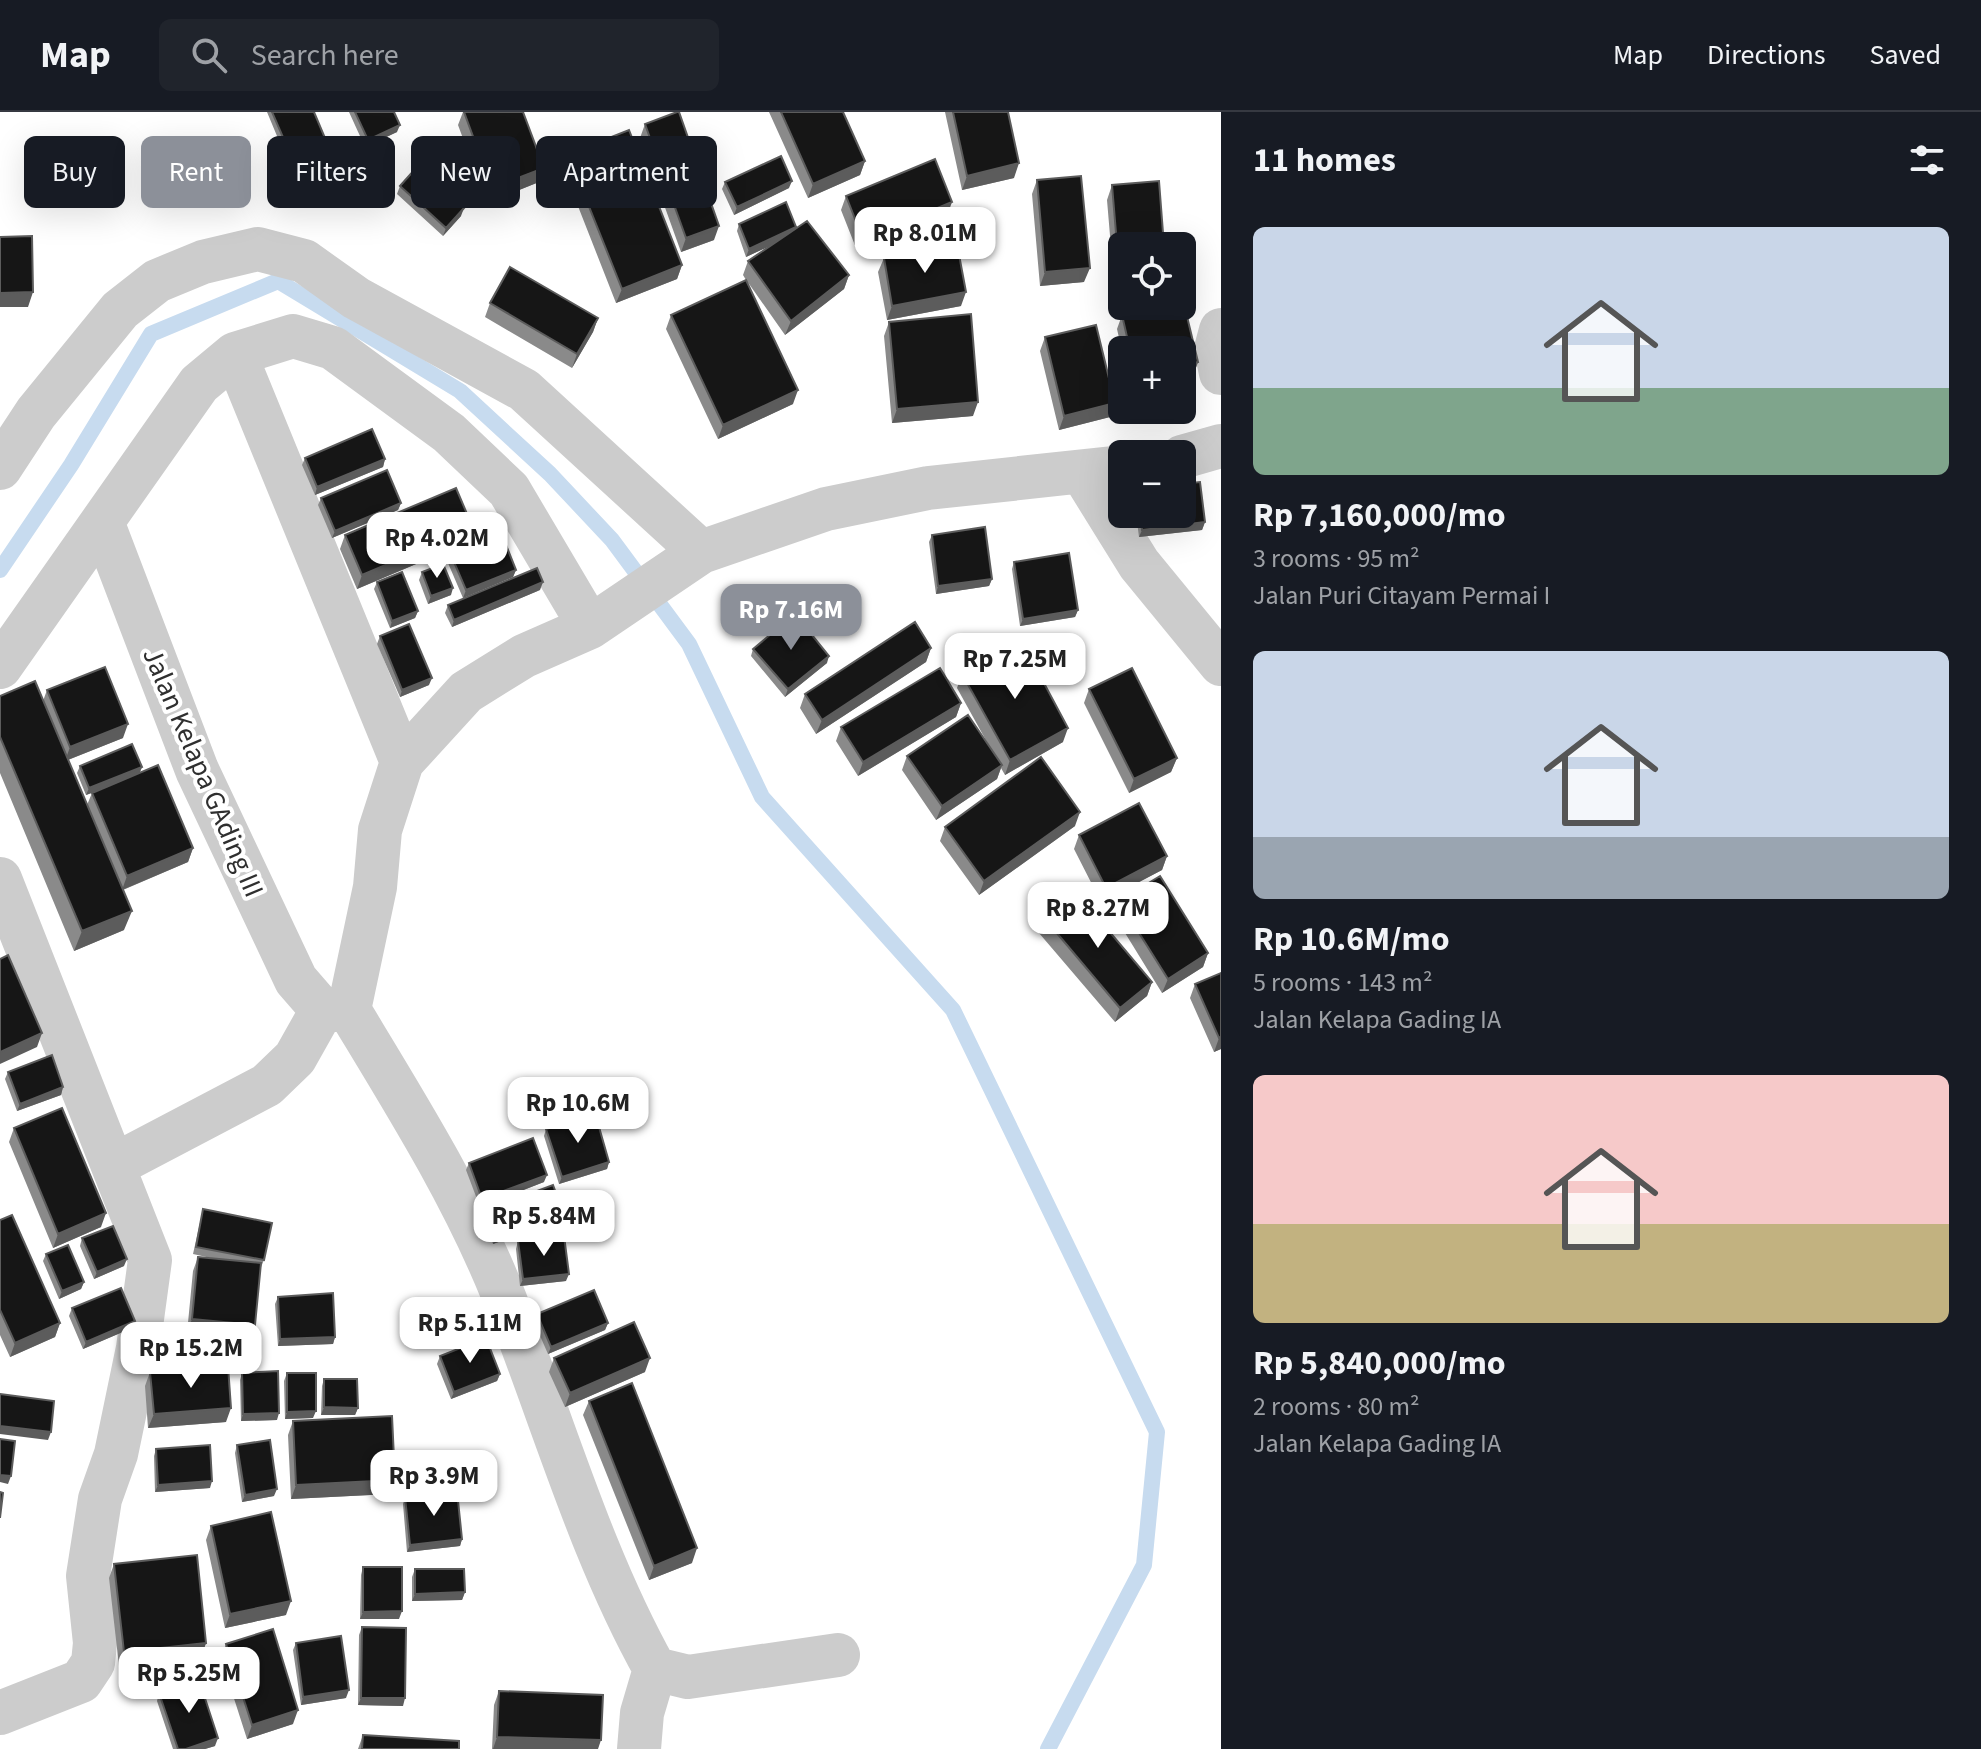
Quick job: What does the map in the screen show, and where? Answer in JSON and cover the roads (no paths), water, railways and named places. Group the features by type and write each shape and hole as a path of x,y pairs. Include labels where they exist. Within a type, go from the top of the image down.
{"street":[{"path":"0,468 36,413 120,310 157,281 203,262 258,249 304,261 356,298 524,390 691,558"},
{"path":"1221,330 1216,349 1221,373"},
{"path":"0,667 199,384 235,354 293,336 333,348 449,433 509,490 607,616"},
{"path":"235,354 402,762"},
{"path":"1196,453 1221,446"},
{"path":"113,1166 267,1085 336,1010 375,887 380,830 402,762 466,692 524,656 607,616 691,558 826,509 928,488 1102,469 1139,564 1221,664"},
{"name":"Jalan Kelapa GAding III","path":"103,524 197,770 296,980 336,1010 443,1167 501,1289 591,1529 639,1641 655,1669"},
{"path":"0,879 150,1260 138,1348 116,1454 100,1499 88,1576 95,1643 93,1663 81,1681 0,1713"},
{"path":"639,1749 642,1713 655,1669 688,1677 838,1655"}],"waterway":[{"path":"0,570 71,465 151,334 278,281 460,391 550,474 612,540 689,644 762,797 953,1010 1157,1432 1144,1565 1048,1749"}]}
